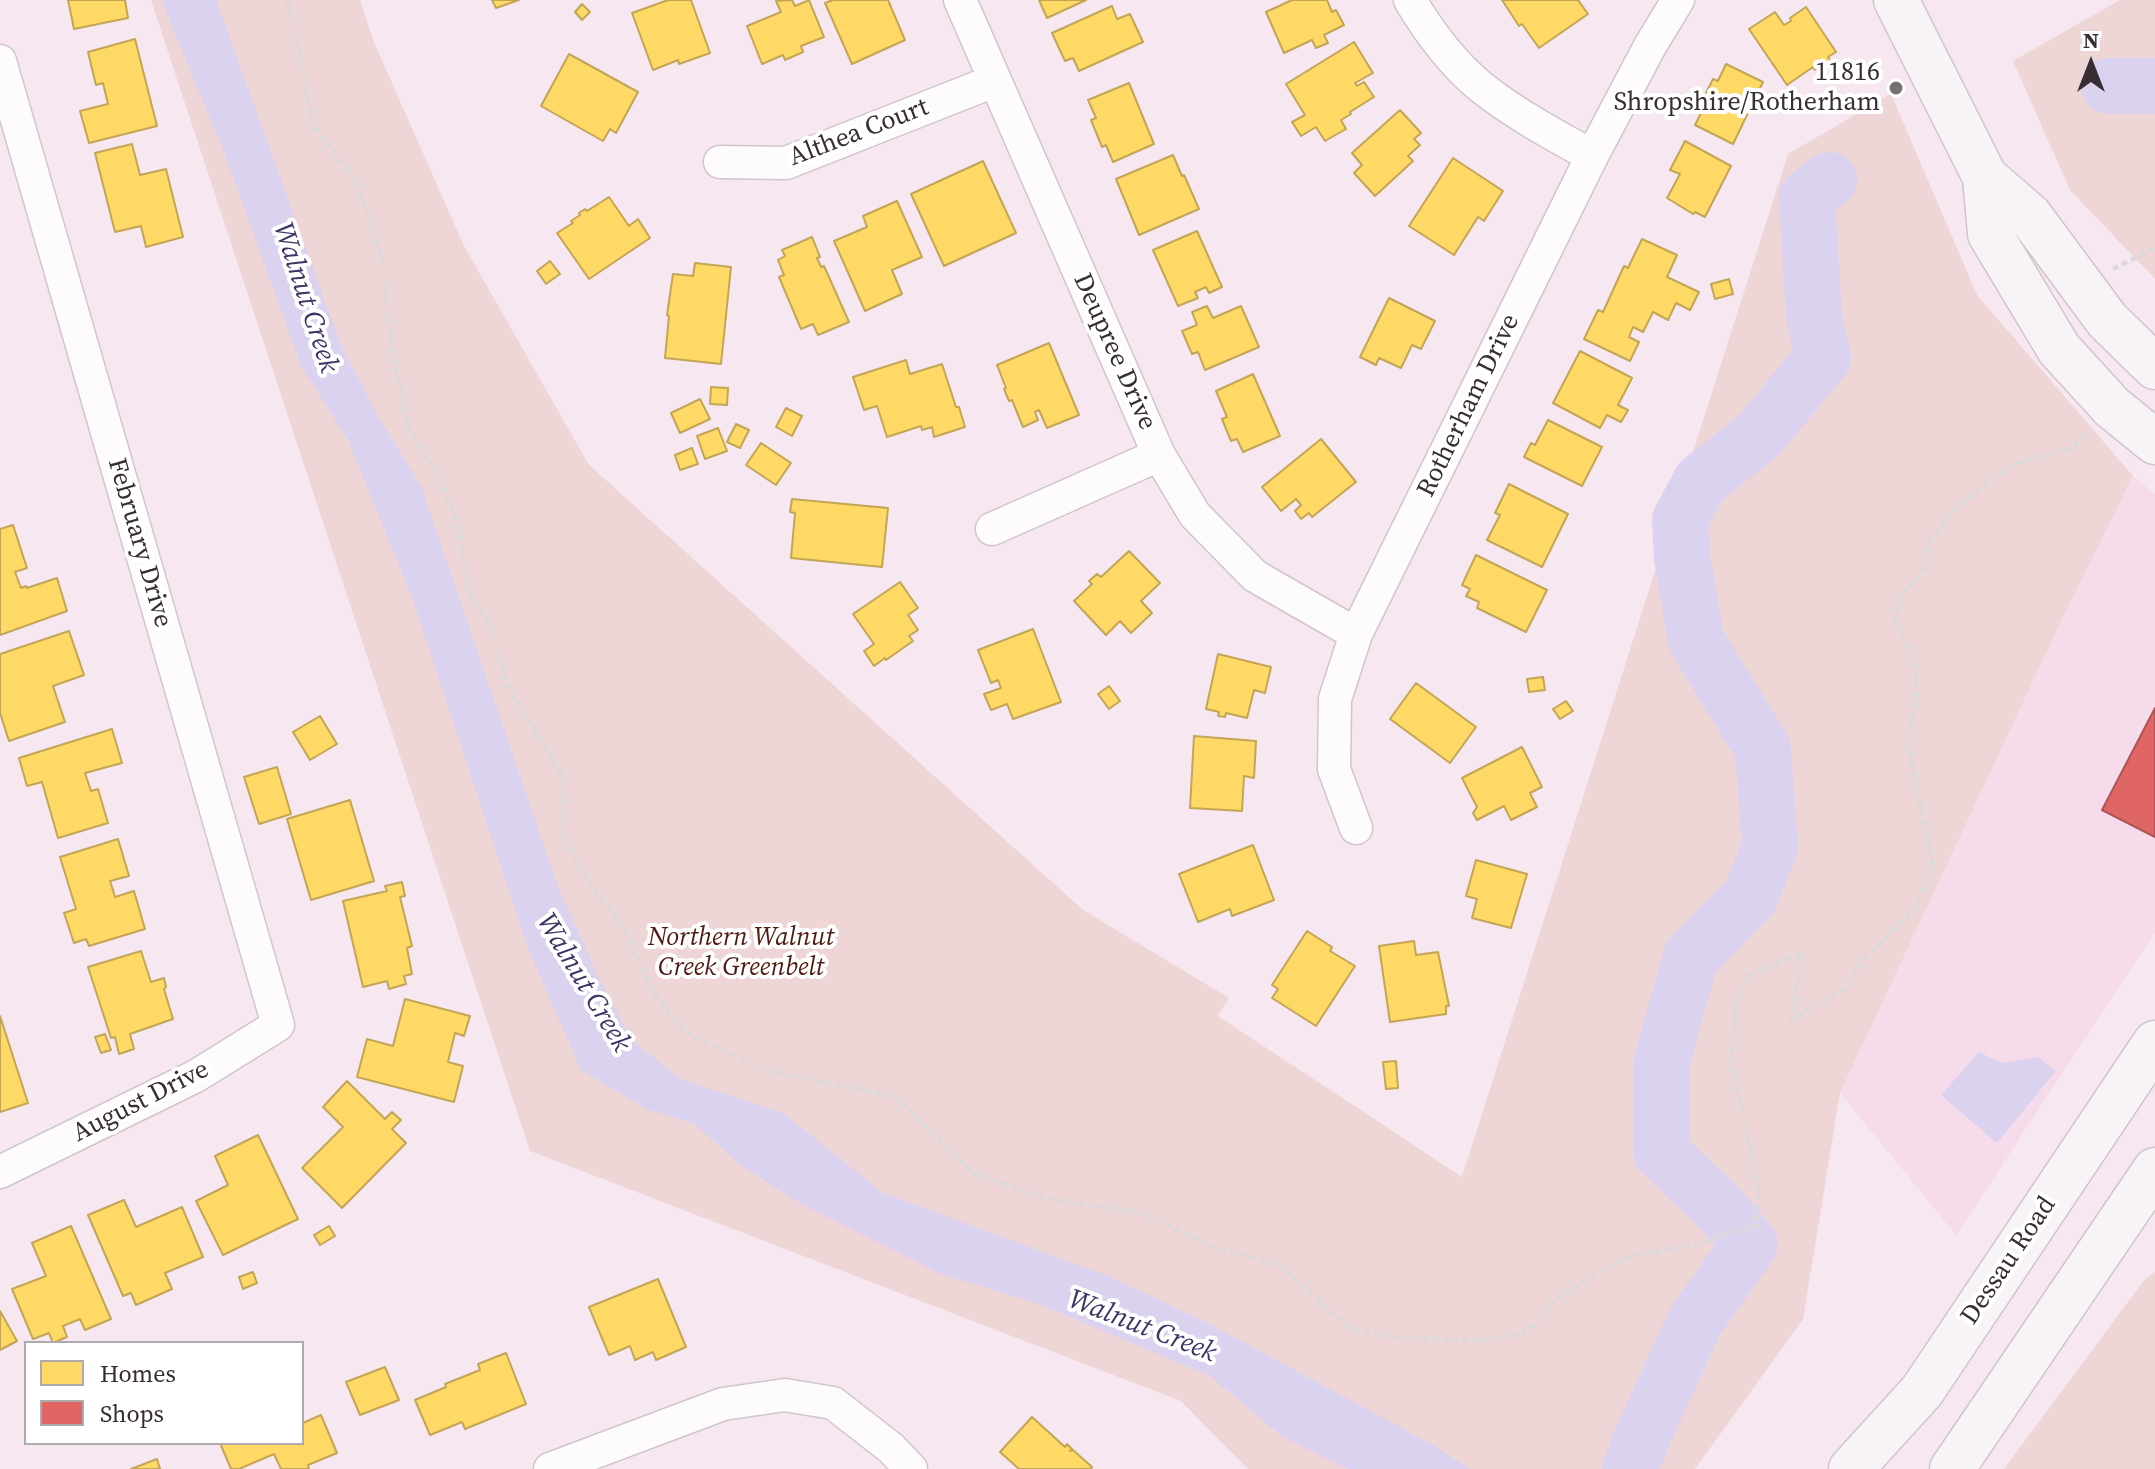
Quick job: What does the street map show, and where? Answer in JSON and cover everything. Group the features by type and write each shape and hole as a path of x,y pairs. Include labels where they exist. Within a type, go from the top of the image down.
{"main road":[{"path":"1896,0 1985,177 1990,234 2059,349 2112,407 2155,442"},
{"path":"1985,177 2030,216 2107,320 2155,367"},
{"name":"Dessau Road","path":"1851,1469 1922,1391 2155,1043"},
{"path":"1952,1469 2155,1170"}],"street":[{"name":"Deupree Drive","path":"960,0 1159,455 1195,515 1255,576 1356,634"},
{"path":"1410,0 1449,55 1480,86 1522,116 1592,156"},
{"name":"Rotherham Drive","path":"1356,828 1334,769 1335,699 1356,634 1592,156 1678,0"},
{"name":"February Drive","path":"0,61 278,1025"},
{"name":"Althea Court","path":"720,162 786,163 994,81"},
{"path":"992,529 1159,455"},
{"name":"August Drive","path":"0,1172 196,1076 278,1025"},
{"path":"550,1469 723,1404 785,1395 833,1403 891,1448 911,1469"}],"path":[{"path":"287,0 312,122 358,186 382,257 392,349 409,429 441,480 460,532 468,593 492,631 506,682 563,778 563,835 595,891 622,925 654,994 688,1034 764,1070 895,1097 973,1173 1045,1198 1142,1213 1216,1248 1279,1265 1353,1330 1395,1337 1469,1341 1523,1333 1540,1321 1549,1304 1628,1257 1699,1244 1756,1225 1759,1192 1731,1061 1736,1002 1749,975 1801,953 1792,1019 1845,989 1864,959 1915,908 1933,866 1908,744 1917,693 1917,669 1895,620 1903,591 1922,575 1930,540 1954,511 1987,481 2019,463 2073,447 2097,422"},
{"path":"2105,277 2116,267 2155,248"}],"shaded area":[{"path":"2133,476 2155,494 2155,933 1956,1235 1840,1093 2065,613"}],"green space":[{"name":"Northern Walnut Creek Greenbelt","path":"151,0 360,0 373,40 464,246 589,465 1083,910 1229,998 1218,1016 1462,1177 1788,154 1891,94 1977,295 2133,476 2065,613 1840,1093 1803,1319 1695,1469 1248,1469 1181,1401 530,1151"},
{"path":"2120,0 2155,0 2155,279 2070,190 2013,61"},
{"path":"2155,1272 2155,1469 2004,1469 2145,1279"}],"water":[{"name":"Walnut Creek","path":"163,0 216,0 341,345 376,413 421,486 557,884 631,1040 682,1080 783,1113 883,1193 1108,1276 1208,1323 1433,1445 1470,1469 1348,1469 1283,1437 1210,1376 1039,1304 938,1273 798,1202 739,1164 695,1124 646,1109 581,1070 527,946 413,600 348,440 301,366 224,152"},
{"path":"1979,1052 2002,1063 2038,1057 2056,1071 1997,1143 1941,1095"}],"building: Homes":[{"path":"68,0 125,0 128,18 74,29"},
{"path":"492,0 519,0 496,8"},
{"path":"668,0 691,0 710,53 679,64 678,60 653,70 632,13"},
{"path":"792,0 795,6 809,0 824,37 801,46 803,52 785,60 783,55 762,64 747,26 781,12 776,1"},
{"path":"833,0 888,0 905,40 852,64 825,3"},
{"path":"1039,0 1086,0 1047,18"},
{"path":"1292,0 1327,0 1332,12 1336,10 1344,25 1324,35 1328,43 1316,48 1312,40 1284,53 1266,12"},
{"path":"1502,0 1578,0 1588,14 1539,48 1522,24 1519,26"},
{"path":"582,4 590,12 582,20 575,12"},
{"path":"1112,6 1117,19 1130,14 1143,42 1079,71 1073,58 1065,61 1052,33"},
{"path":"1806,7 1836,52 1828,57 1830,60 1815,70 1813,67 1787,85 1749,29 1775,12 1784,25"},
{"path":"135,39 157,126 89,143 80,111 108,104 103,83 96,85 88,52"},
{"path":"1354,42 1373,73 1355,83 1357,86 1364,82 1374,97 1341,120 1346,129 1325,141 1316,127 1301,136 1292,122 1305,115 1286,84"},
{"path":"569,54 638,92 616,133 610,129 603,141 541,106"},
{"path":"1726,64 1763,82 1733,144 1695,125 1709,97 1705,95 1713,79 1718,81"},
{"path":"1129,83 1154,144 1113,162 1106,145 1102,147 1091,120 1096,118 1088,100"},
{"path":"1400,110 1421,133 1414,139 1420,145 1408,156 1413,161 1375,196 1354,173 1362,165 1352,153"},
{"path":"1685,141 1731,166 1705,217 1695,212 1693,214 1667,198 1680,174 1670,170"},
{"path":"132,144 140,175 166,169 183,237 146,247 141,226 115,232 95,153"},
{"path":"1173,155 1199,209 1139,235 1116,179"},
{"path":"1453,158 1503,191 1484,221 1478,217 1454,255 1409,226"},
{"path":"983,161 1016,233 944,266 911,194"},
{"path":"609,197 629,226 638,219 650,238 589,279 557,233 573,223 571,221 579,213"},
{"path":"897,201 922,257 892,270 902,294 865,311 834,241 867,227 863,216"},
{"path":"1197,231 1222,287 1209,293 1206,287 1195,292 1198,298 1178,306 1153,250"},
{"path":"812,237 820,257 817,258 821,267 824,266 849,322 818,335 813,324 801,329 779,277 784,275 778,260 785,256 782,250"},
{"path":"1642,239 1677,255 1667,277 1699,292 1690,310 1676,303 1668,320 1653,312 1643,332 1633,327 1629,337 1639,342 1630,361 1584,339 1598,310 1603,312 1624,266 1628,268"},
{"path":"550,261 560,274 546,284 537,271"},
{"path":"695,263 731,267 721,364 665,358 673,274 693,276"},
{"path":"1729,279 1733,294 1715,299 1711,284"},
{"path":"1389,298 1435,321 1421,349 1412,345 1401,368 1379,358 1376,365 1360,357"},
{"path":"1207,306 1213,318 1241,306 1259,347 1205,370 1198,352 1192,354 1182,331 1197,325 1192,312"},
{"path":"1049,343 1079,415 1047,428 1039,410 1035,412 1038,420 1023,427 1012,400 1009,401 997,365"},
{"path":"1580,351 1632,378 1618,405 1628,410 1621,422 1607,415 1600,428 1553,403"},
{"path":"906,360 910,374 942,364 965,427 934,437 932,427 922,430 921,426 887,437 877,406 864,410 853,377"},
{"path":"1253,374 1280,436 1243,452 1237,439 1231,441 1222,419 1227,417 1216,391"},
{"path":"711,387 728,388 727,405 710,404"},
{"path":"700,399 710,419 680,433 671,413"},
{"path":"786,408 802,416 792,436 776,427"},
{"path":"1548,420 1602,447 1582,486 1524,457 1531,443 1535,445"},
{"path":"736,424 749,430 740,448 727,442"},
{"path":"718,428 727,451 705,459 697,436"},
{"path":"1321,439 1356,482 1312,517 1309,513 1301,519 1295,511 1301,505 1296,499 1281,511 1262,487"},
{"path":"761,443 791,463 776,485 746,465"},
{"path":"692,448 698,464 680,470 675,455"},
{"path":"1509,484 1568,514 1542,567 1487,540 1500,515 1495,513"},
{"path":"792,499 888,508 882,567 791,558 795,513 790,512"},
{"path":"13,525 27,568 15,572 21,588 57,578 67,611 0,635 0,529"},
{"path":"1129,551 1160,583 1141,601 1152,613 1131,633 1120,621 1106,635 1074,601 1092,584 1089,581 1097,574 1101,577"},
{"path":"1476,555 1547,590 1526,632 1477,608 1479,602 1466,596 1470,589 1462,585"},
{"path":"900,582 918,608 908,615 918,630 909,636 913,641 874,666 864,651 874,644 853,614"},
{"path":"1033,629 1061,702 1013,719 1007,704 991,710 984,694 1001,688 998,680 991,683 978,650"},
{"path":"69,631 84,675 53,686 65,722 9,741 0,713 0,654"},
{"path":"1218,654 1271,667 1265,693 1254,690 1247,718 1226,713 1225,717 1218,716 1219,712 1206,709"},
{"path":"1543,677 1545,690 1529,692 1527,679"},
{"path":"1416,683 1476,727 1450,763 1390,719"},
{"path":"1109,686 1120,701 1109,709 1098,694"},
{"path":"1566,701 1573,711 1560,719 1553,709"},
{"path":"320,716 337,744 310,760 293,732"},
{"path":"112,729 122,763 85,773 91,791 98,789 108,823 58,838 42,782 27,786 19,758"},
{"path":"1194,736 1256,741 1254,778 1244,776 1242,811 1190,808"},
{"path":"1522,747 1542,787 1530,793 1537,807 1511,820 1504,806 1477,820 1473,813 1477,807 1462,778"},
{"path":"277,767 291,814 259,824 244,777"},
{"path":"350,800 374,881 311,900 287,819"},
{"path":"118,839 129,876 110,881 115,897 134,891 145,929 89,946 86,939 74,943 64,913 76,909 60,857"},
{"path":"1253,845 1274,900 1232,916 1230,909 1198,922 1179,874"},
{"path":"1476,860 1527,874 1511,928 1472,918 1477,899 1466,896"},
{"path":"402,882 405,896 400,897 412,946 407,948 412,974 404,976 406,984 389,989 387,981 363,987 343,901 387,891 385,886"},
{"path":"1307,931 1332,947 1330,951 1355,966 1316,1026 1272,998 1278,989 1272,985"},
{"path":"1414,941 1416,955 1438,952 1449,1006 1446,1006 1446,1014 1390,1022 1379,946"},
{"path":"141,951 151,982 164,978 173,1019 130,1034 134,1049 119,1054 88,967"},
{"path":"405,999 470,1016 464,1036 455,1033 448,1062 463,1066 454,1102 357,1077 367,1039 393,1046"},
{"path":"0,1016 28,1103 0,1112"},
{"path":"105,1034 111,1050 101,1053 95,1037"},
{"path":"1396,1061 1398,1088 1386,1089 1383,1062"},
{"path":"347,1081 385,1119 392,1112 401,1120 392,1129 406,1143 342,1208 302,1168 343,1127 323,1107"},
{"path":"258,1135 298,1219 223,1255 196,1201 228,1185 215,1156"},
{"path":"124,1200 136,1227 182,1207 203,1257 165,1273 172,1289 136,1305 131,1293 123,1296 88,1215"},
{"path":"71,1226 111,1319 85,1330 80,1319 63,1326 67,1337 58,1341 52,1341 49,1333 33,1339 12,1289 46,1276 32,1243"},
{"path":"329,1226 335,1236 320,1245 314,1235"},
{"path":"253,1272 257,1283 243,1289 239,1277"},
{"path":"658,1279 686,1347 656,1360 653,1352 635,1360 630,1346 609,1355 589,1307"},
{"path":"0,1311 17,1341 0,1350"},
{"path":"506,1353 526,1404 465,1429 462,1422 430,1435 415,1400 480,1370 478,1364"},
{"path":"385,1367 399,1400 360,1415 346,1382"},
{"path":"321,1415 337,1453 308,1465 309,1469 281,1469 274,1454 239,1469 231,1469 221,1445 304,1445 304,1423"},
{"path":"1032,1417 1092,1467 1019,1469 1000,1452"},
{"path":"157,1459 160,1469 131,1469"}],"building: Shops":[{"path":"2155,708 2155,837 2102,810"}],"waterway":[{"path":"2109,86 2155,86"},
{"path":"1630,1469 1696,1320 1750,1244 1722,1211 1661,1152 1661,1064 1691,957 1750,897 1770,847 1763,749 1696,640 1682,557 1680,520 1701,481 1758,436 1823,358 1814,316 1807,197 1829,180"}],"place":[{"name":"11816 Shropshire/Rotherham","path":"1896,88"}]}
